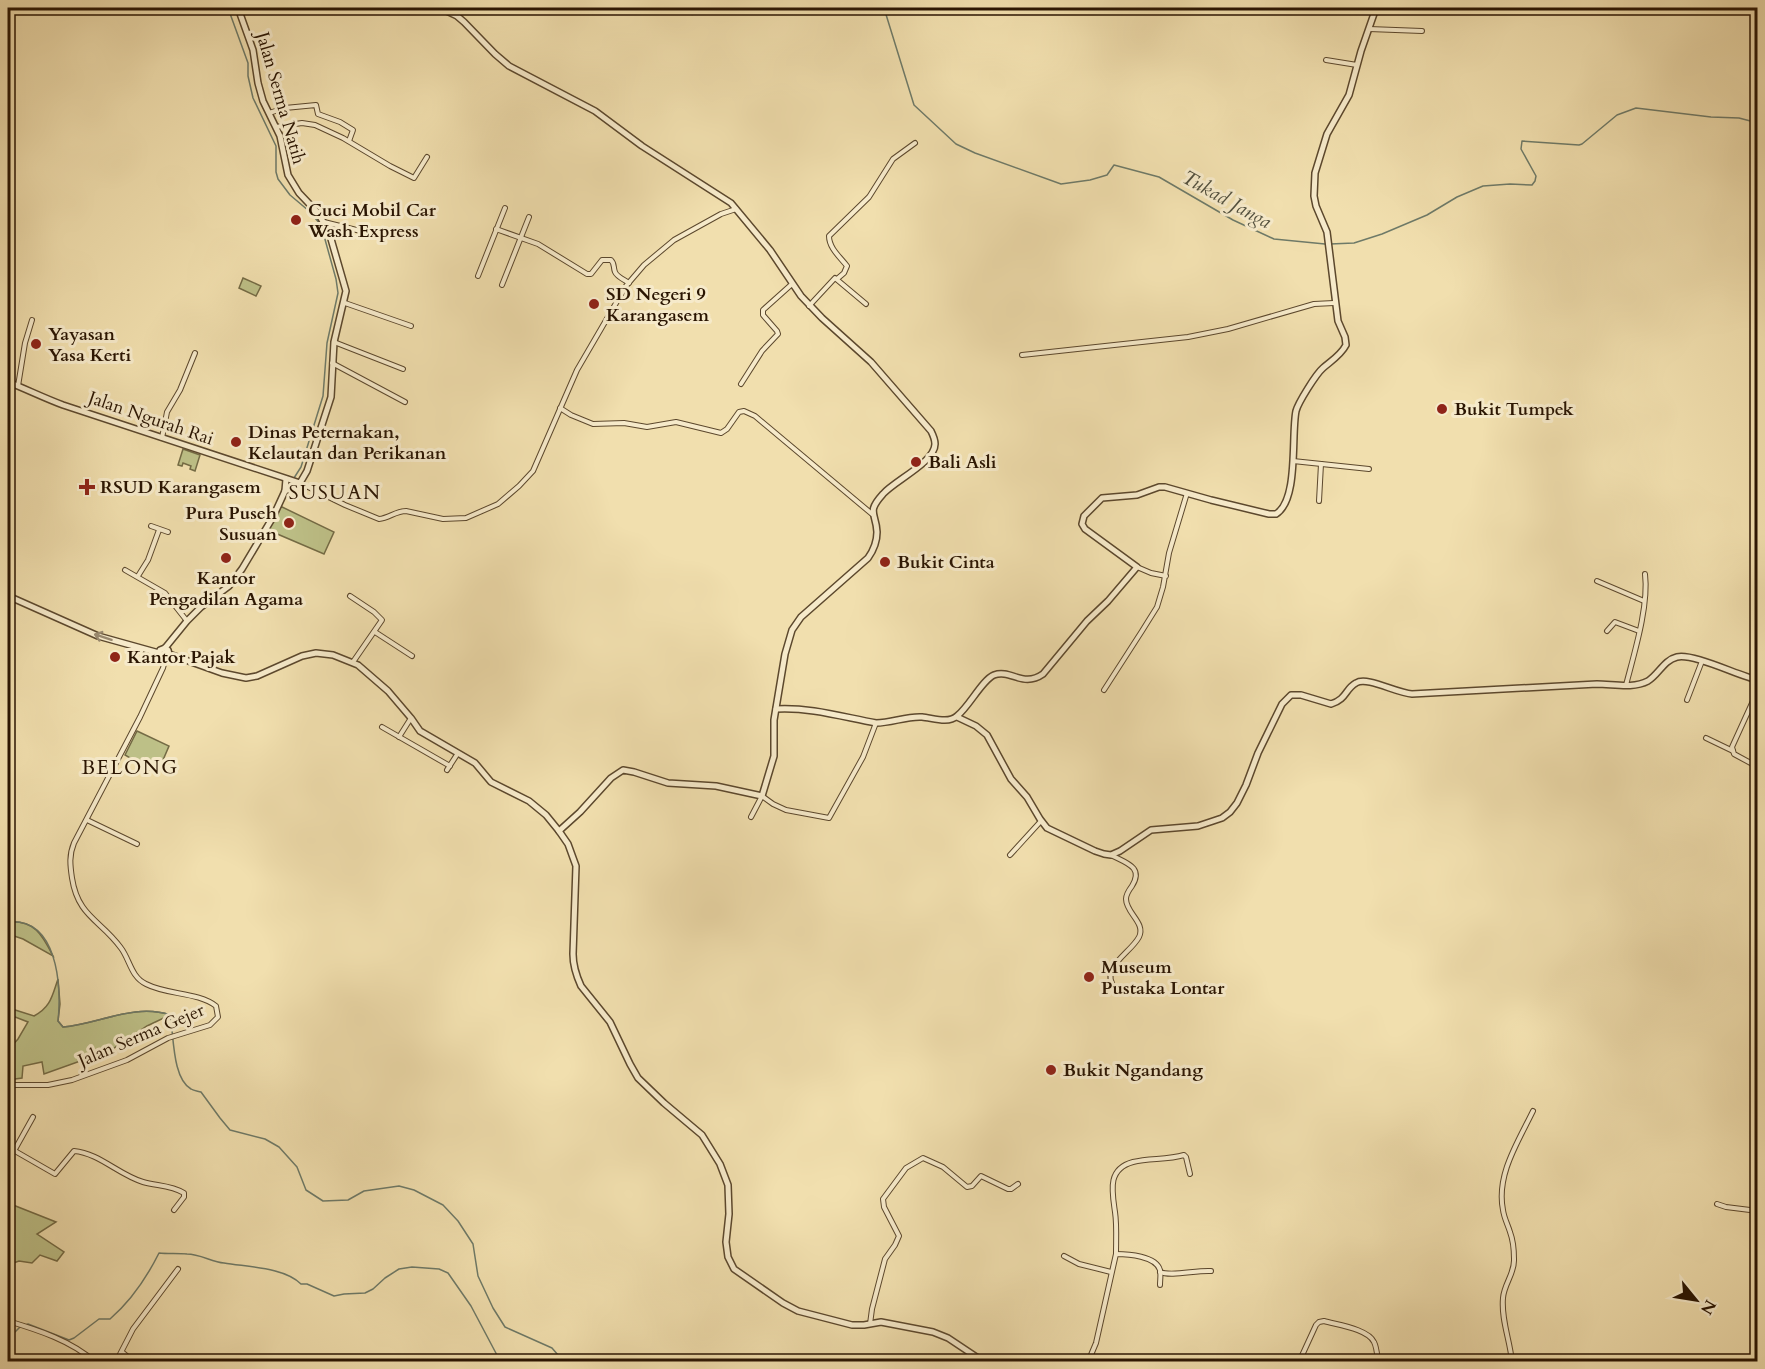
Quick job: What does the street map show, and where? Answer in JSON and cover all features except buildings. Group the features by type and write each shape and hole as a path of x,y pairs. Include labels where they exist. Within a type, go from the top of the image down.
{"street":[{"name":"Jalan Serma Natih","path":"238,8 253,50 258,83 281,142 288,175 291,182 324,222 333,240 346,291 334,342 328,407 307,471 300,483"},
{"path":"440,8 464,22 510,66 595,111 642,146 724,197 736,208 770,250 809,306 871,362 934,437 935,446 933,452 918,466 883,494 874,505 872,514"},
{"path":"686,8 692,12"},
{"path":"1166,576 1137,567 1085,529 1082,524 1084,516 1098,500 1107,496 1137,495 1159,487 1276,514 1281,510 1286,499 1293,461 1297,409 1319,372 1345,349 1346,341 1340,328 1334,303 1327,232 1314,196 1315,173 1327,134 1349,95 1376,8"},
{"path":"1368,29 1422,31"},
{"path":"1326,60 1357,65"},
{"path":"269,112 316,105 318,114 340,122 353,130 349,141"},
{"path":"276,127 308,123 349,141 414,178 427,157"},
{"path":"809,306 833,279 837,279 844,273 847,266 831,246 829,236 869,197 893,159 915,143"},
{"path":"478,276 505,208"},
{"path":"164,654 187,621 238,576 260,540 285,491 286,478 379,519 401,511 444,519 466,518 498,504 529,477 537,464 577,370 629,283 644,265 674,240 736,208"},
{"path":"502,285 529,217"},
{"path":"324,222 377,235"},
{"path":"496,229 548,249 589,275 600,262 611,260 617,275 629,283"},
{"path":"837,279 866,304"},
{"path":"741,384 762,351 778,334 763,315 763,310 792,284"},
{"path":"345,303 411,326"},
{"path":"1022,355 1188,337 1228,329 1314,304 1334,303"},
{"path":"18,386 25,343 32,320"},
{"path":"334,342 403,369"},
{"path":"162,438 167,412 195,353"},
{"path":"332,363 405,402"},
{"name":"Jalan Ngurah Rai","path":"8,382 61,404 286,478"},
{"path":"560,408 593,424 624,423 647,427 676,422 722,433 739,412 744,411 755,416 872,514 877,537 868,558 801,617 792,630 785,654 774,720 774,756 762,796 751,817"},
{"path":"1293,461 1369,469"},
{"path":"1319,501 1321,464"},
{"path":"285,491 300,483"},
{"path":"1104,690 1151,618 1161,596 1169,553 1187,493"},
{"path":"151,526 168,532"},
{"path":"138,576 148,560 159,530"},
{"path":"776,710 816,711 876,723 918,717 947,721 957,717 994,675 1000,674 1029,680 1043,674 1137,567"},
{"path":"126,570 165,593 187,621"},
{"path":"1626,685 1639,631 1646,588 1645,574"},
{"path":"1597,581 1644,601"},
{"path":"350,596 382,622 353,662"},
{"path":"8,597 98,636 222,673 246,678 257,676 302,656 316,653 333,654 353,662 376,680 420,731 475,763 491,782 519,795 538,808 568,844 576,866 573,963 578,979 610,1022 638,1078 702,1135 720,1164 728,1185 729,1214 726,1242 729,1262 734,1269 798,1311 852,1325 881,1322 933,1332 948,1338 984,1362"},
{"path":"1607,631 1615,622 1639,631"},
{"path":"375,632 412,656"},
{"name":"Jalan Serma Gejer","path":"8,1085 48,1085 72,1080 127,1060 168,1038 214,1022 218,1017 217,1007 208,1000 158,989 140,981 117,943 81,907 75,894 69,861 74,843 163,668 164,654"},
{"path":"1111,855 1151,830 1198,826 1222,818 1230,812 1246,785 1258,753 1282,704 1291,695 1300,695 1331,704 1344,697 1356,682 1365,680 1397,692 1412,694 1597,684 1640,684 1648,680 1667,662 1677,657 1702,661 1758,680"},
{"path":"1687,700 1702,661"},
{"path":"1732,751 1758,690"},
{"path":"957,717 976,726 987,735 1006,771 1032,804 1047,828 1067,839 1111,855 1133,868 1137,874 1126,901 1140,927 1140,934 1109,976 1116,989 1131,988"},
{"path":"399,737 411,718"},
{"path":"559,831 611,778 623,770 663,783 716,786 762,796 786,810 829,818 863,757 876,723"},
{"path":"382,727 449,768 458,753"},
{"path":"1706,738 1758,767"},
{"path":"87,820 137,844"},
{"path":"1011,855 1041,821"},
{"path":"1512,1362 1509,1340 1502,1318 1504,1292 1513,1271 1514,1258 1510,1231 1502,1208 1502,1192 1505,1170 1533,1111"},
{"path":"14,1151 33,1117"},
{"path":"8,1148 56,1174 72,1153 77,1151 142,1182 181,1191 184,1197 174,1210"},
{"path":"1088,1362 1094,1347 1116,1254 1112,1183 1118,1171 1131,1162 1169,1159 1184,1155 1190,1174"},
{"path":"870,1324 885,1259 899,1236 884,1206 883,1199 906,1168 923,1158 943,1167 967,1187 972,1186 981,1176 1011,1190 1018,1184"},
{"path":"1717,1204 1758,1211"},
{"path":"1116,1254 1154,1262 1160,1272 1160,1285"},
{"path":"1064,1256 1079,1264 1111,1272"},
{"path":"116,1362 133,1329 178,1269"},
{"path":"1160,1272 1171,1275 1211,1270"},
{"path":"8,1321 73,1346 96,1361"},
{"path":"1299,1362 1319,1322 1359,1330 1370,1335 1376,1346 1378,1362"},
{"path":"122,1352 134,1362"}],"green space":[{"path":"243,278 261,286 256,296 239,288"},
{"path":"183,449 200,455 195,471 190,469 191,466 183,463 182,466 178,465"},
{"path":"280,506 334,532 324,554 268,530"},
{"path":"137,731 169,746 157,774 125,755"},
{"path":"8,922 31,926 41,935 53,956 23,939 8,934"},
{"path":"58,979 60,1004 58,1021 63,1027 143,1011 170,1015 147,1026 111,1050 44,1074 42,1062 23,1066 22,1078 8,1080 8,1050 28,1022 10,1015 12,1009 34,1016 40,1013 50,1001"},
{"path":"8,1203 56,1222 37,1234 64,1252 57,1261 40,1255 32,1263 19,1261 8,1265"}],"waterway":[{"path":"228,8 248,63 248,76 253,98 276,146 278,179 290,195 321,225 338,293 327,343 323,396 301,467 294,478"},
{"name":"Tukad Janga","path":"884,8 914,105 956,144 1061,184 1107,175 1114,165 1159,177 1233,220 1274,239 1325,244"},
{"name":"Tukad Janga","path":"1330,244 1354,243 1382,234 1427,215 1457,197 1483,186 1532,185 1536,176 1521,149 1522,141 1579,145 1617,115 1636,108 1739,118 1758,123"},
{"path":"8,922 24,923 37,930 46,942 53,956 57,973 58,1021 63,1027 143,1011 170,1015 180,1076 191,1089 201,1092 230,1130 265,1139 279,1147 297,1167 306,1190 323,1201 348,1200 364,1191 399,1186 414,1190 443,1205 458,1221 473,1244 478,1276 505,1327 552,1348 564,1362"},
{"path":"8,1339 20,1327 28,1324 69,1340 74,1338 99,1319 110,1319 118,1312 138,1289 159,1253 184,1254 275,1271 294,1278 301,1284 307,1284 334,1296 365,1293 399,1269 412,1267 439,1269 448,1273 471,1306 499,1362"}],"place":[{"name":"Cuci Mobil Car Wash Express","path":"296,220"},
{"name":"SD Negeri 9 Karangasem","path":"594,304"},
{"name":"Yayasan Yasa Kerti","path":"36,344"},
{"name":"Bukit Tumpek","path":"1442,409"},
{"name":"Dinas Peternakan, Kelautan dan Perikanan","path":"236,442"},
{"name":"Bali Asli","path":"916,462"},
{"name":"RSUD Karangasem","path":"87,487"},
{"name":"Pura Puseh Susuan","path":"289,523"},
{"name":"Kantor Pengadilan Agama","path":"226,558"},
{"name":"Bukit Cinta","path":"885,562"},
{"name":"Kantor Pajak","path":"115,657"},
{"name":"Museum Pustaka Lontar","path":"1089,977"},
{"name":"Bukit Ngandang","path":"1051,1070"}],"district":[{"name":"SUSUAN","path":"335,492"},
{"name":"BELONG","path":"130,767"}]}
